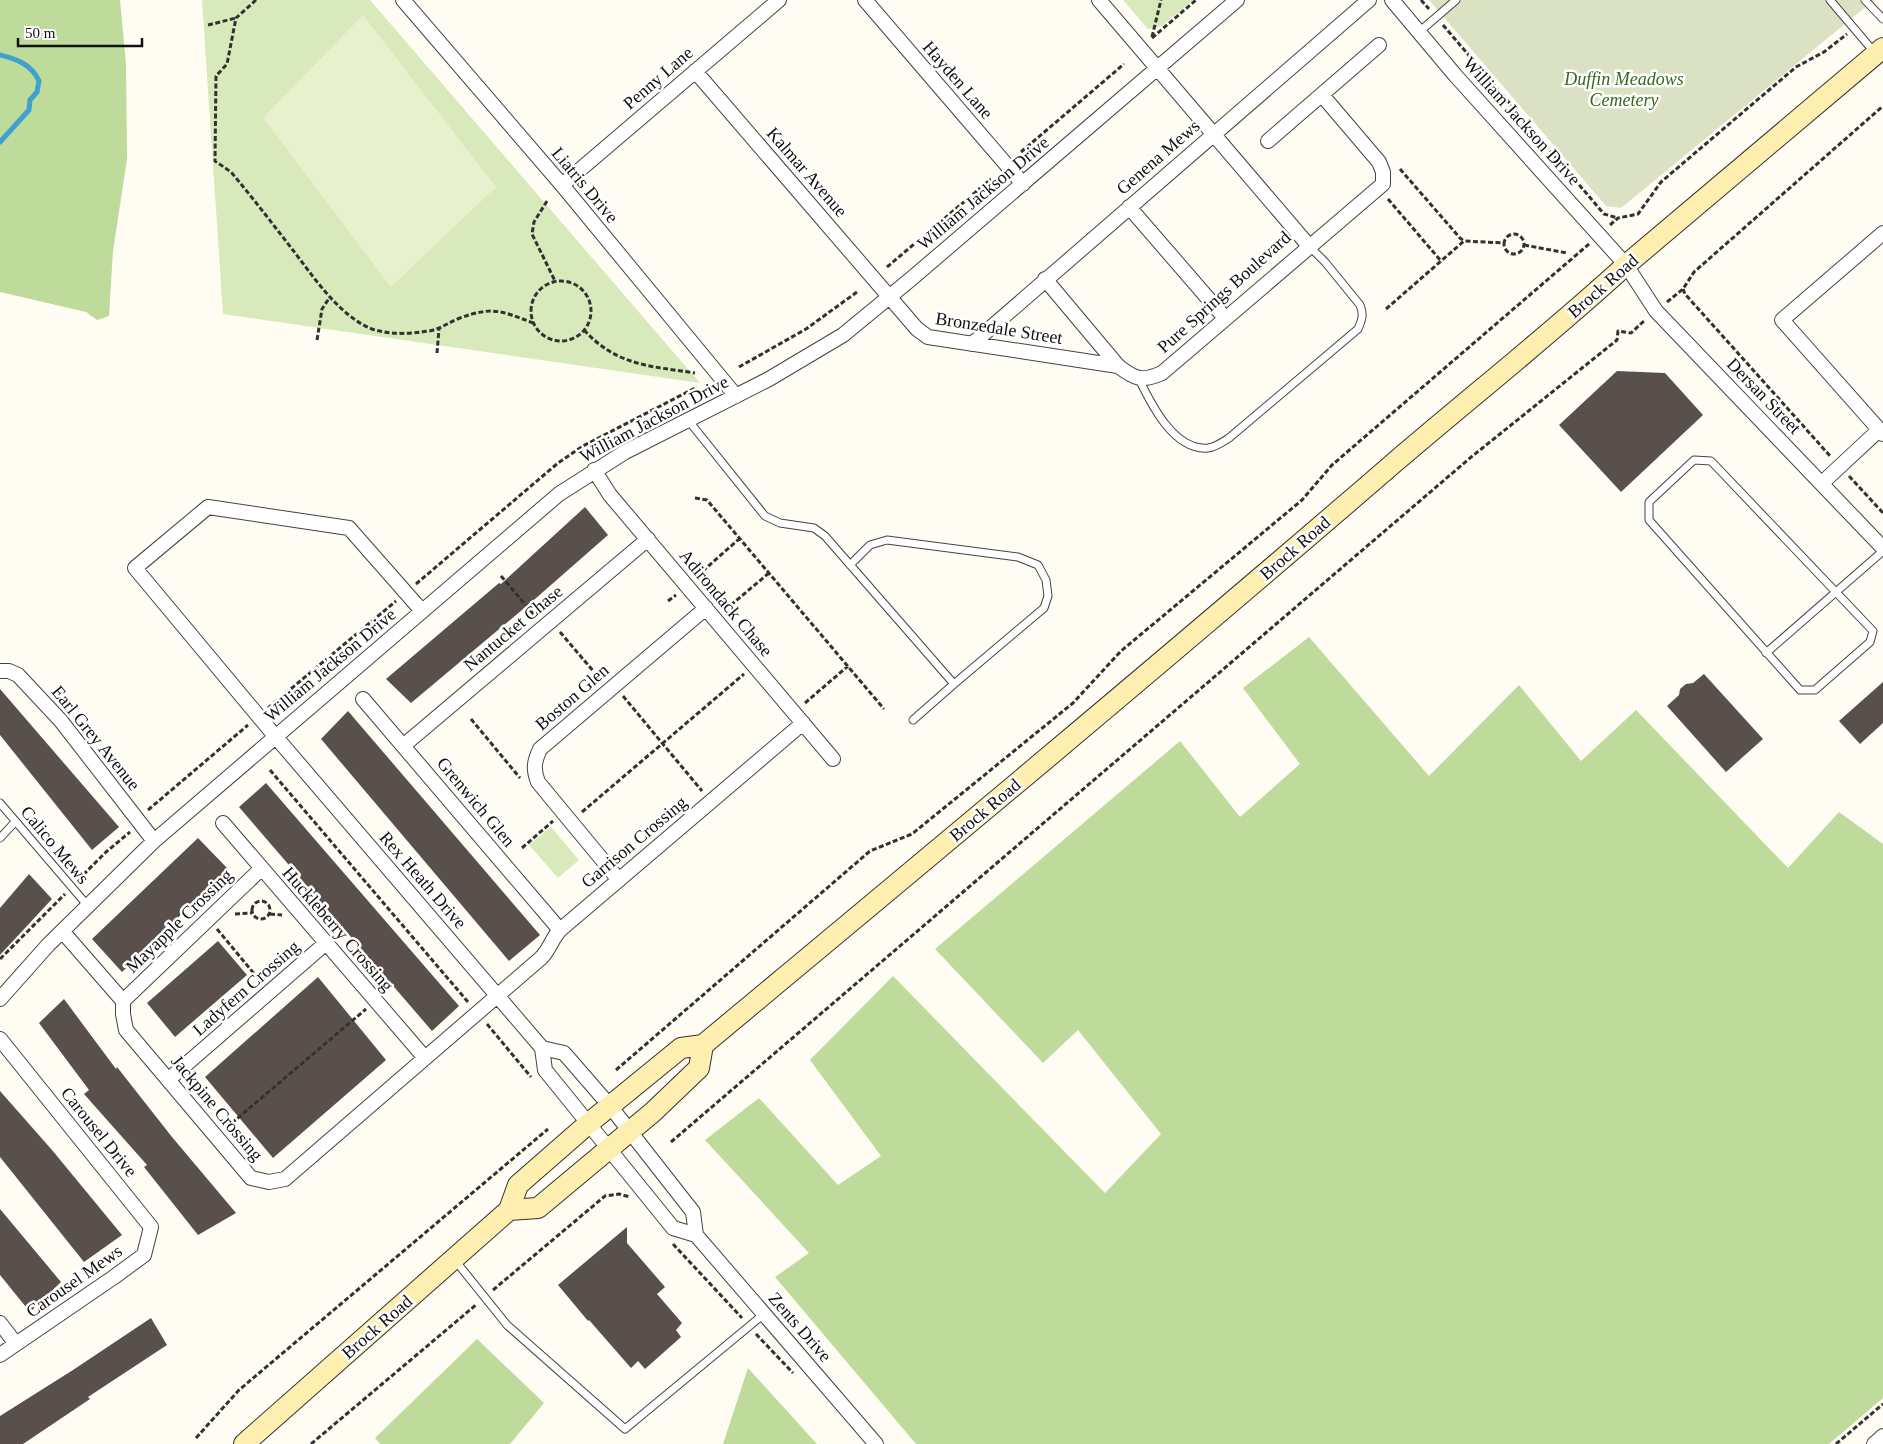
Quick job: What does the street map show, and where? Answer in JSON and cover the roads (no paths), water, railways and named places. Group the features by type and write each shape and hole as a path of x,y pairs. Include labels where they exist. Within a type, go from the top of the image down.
{"main road":[{"name":"Brock Road","path":"244,1444 509,1210 518,1185 589,1123 681,1048 703,1045 1234,601 1442,422 1589,299 1626,265 1880,51"},
{"path":"509,1210 538,1208 631,1131 699,1068 703,1045"}],"street":[{"name":"Liatris Drive","path":"403,0 562,185 736,396"},
{"name":"Penny Lane","path":"562,185 779,0"},
{"name":"Hayden Lane","path":"865,0 1023,184"},
{"name":"Pure Springs Boulevard","path":"1099,0 1309,246 1162,373 1151,378 1139,379"},
{"name":"William Jackson Drive","path":"0,999 62,930 154,841 558,494 625,452 769,379 842,335 890,297 1237,0"},
{"name":"Genena Mews","path":"972,344 1369,0"},
{"name":"William Jackson Drive","path":"1392,0 1454,75 1626,265"},
{"path":"1268,142 1379,45"},
{"name":"Kalmar Avenue","path":"695,71 890,297"},
{"path":"1309,246 1383,184 1383,172 1379,162 1322,95"},
{"path":"1129,207 1225,318"},
{"path":"1822,483 1881,432 1782,320 1883,233"},
{"name":"Dersan Street","path":"1626,265 1656,311 1822,483 1883,550"},
{"path":"1046,279 1118,366 1139,379"},
{"name":"Bronzedale Street","path":"890,297 917,329 928,337 1118,366"},
{"name":"Adirondack Chase","path":"594,470 610,495 833,759"},
{"name":"Rex Heath Drive","path":"422,611 349,528 208,507 135,568 258,716 542,1048 545,1070 589,1123"},
{"name":"Nantucket Chase","path":"403,746 648,539"},
{"name":"Boston Glen","path":"619,880 538,782 534,772 535,761 540,749 706,608"},
{"name":"Earl Grey Avenue","path":"0,671 10,671 18,675 61,721 154,841"},
{"name":"Grenwich Glen","path":"363,699 560,930"},
{"name":"Garrison Crossing","path":"498,996 548,952 554,936 560,930 803,724"},
{"name":"Huckleberry Crossing","path":"223,823 424,1058"},
{"name":"Mayapple Crossing","path":"123,1001 262,868"},
{"path":"62,930 123,1001"},
{"name":"Ladyfern Crossing","path":"168,1080 326,944"},
{"name":"Jackpine Crossing","path":"123,1001 126,1030 251,1178 269,1182 286,1179 498,996"},
{"name":"Carousel Drive","path":"0,1039 151,1227 144,1255"},
{"path":"542,1048 564,1052 631,1131 694,1212 696,1235 673,1228 589,1123"},
{"name":"Zents Drive","path":"696,1235 876,1444"},
{"name":"Carousel Mews","path":"0,1355 144,1255"},
{"path":"0,1323 16,1344"},
{"path":"1874,1444 1883,1436"}],"lane":[{"path":"1419,32 1456,0"},
{"path":"1830,0 1854,28 1880,51"},
{"path":"1866,0 1883,19"},
{"path":"1139,379 1154,409 1182,440 1200,448 1210,448 1229,438 1358,329 1362,320 1363,312 1360,305 1325,262 1309,246"},
{"path":"688,420 765,516 780,523 814,528 825,536 954,684"},
{"path":"1694,460 1711,461 1872,631 1870,642 1815,690 1800,690 1766,653 1649,520 1648,502 1694,460"},
{"path":"850,565 870,545 887,540 1018,557 1038,565 1046,580 1048,596 1044,608 913,720"},
{"path":"1766,653 1883,550"},
{"name":"Calico Mews","path":"0,803 88,906"},
{"path":"0,838 15,822"},
{"path":"454,1259 507,1325 625,1429 764,1314"}],"waterway":[{"path":"0,55 28,67 39,81 37,92 30,100 29,110 0,142"}],"park label":[{"name":"Duffin Meadows Cemetery","path":"1624,89"}]}
